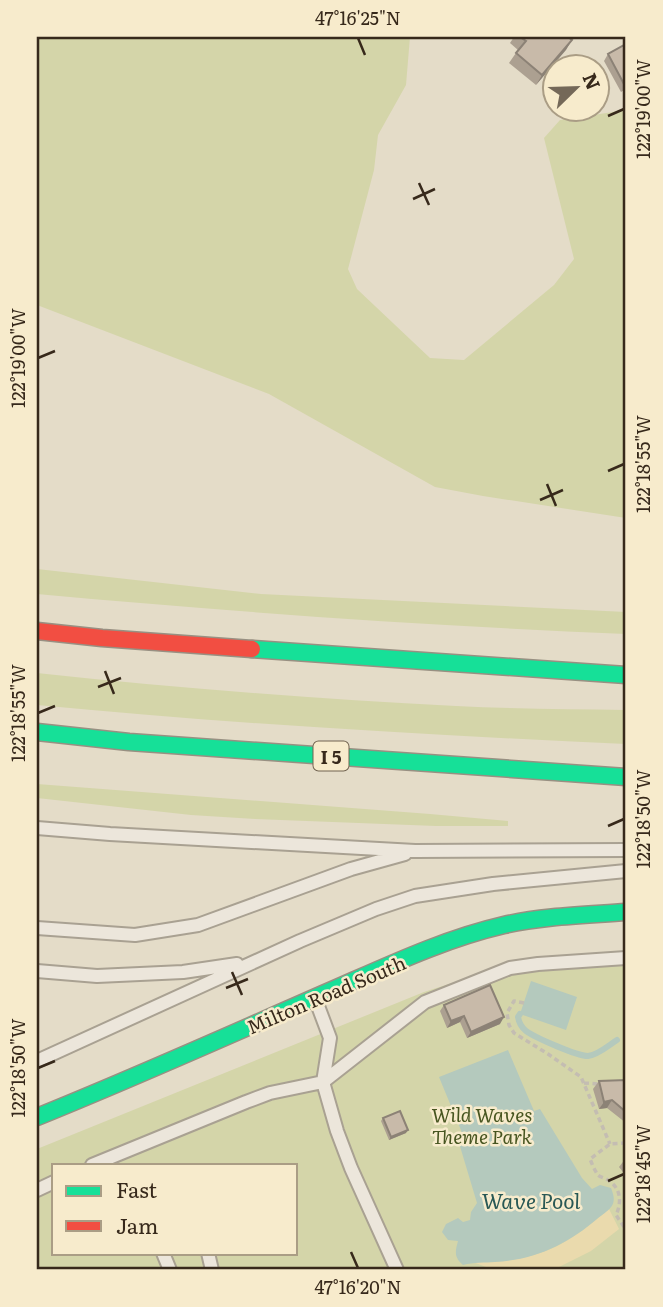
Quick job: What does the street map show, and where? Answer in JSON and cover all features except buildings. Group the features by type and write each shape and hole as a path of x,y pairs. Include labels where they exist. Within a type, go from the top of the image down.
{"main road":[{"path":"37,631 102,638 626,675"},
{"name":"I 5","path":"37,732 129,742 626,777"},
{"name":"Milton Road South","path":"37,1117 449,942 505,925 626,912"}],"lane":[{"path":"37,828 415,851 626,850"},
{"path":"37,928 135,935 198,925 351,869 415,851"},
{"path":"37,1061 300,942 376,909 415,896 493,884 626,871"},
{"path":"37,971 97,976 183,972 230,966 300,942"},
{"path":"94,1164 271,1093 323,1082 425,1002 510,968 626,958"},
{"path":"315,998 330,1038 323,1082 337,1131 397,1270"},
{"path":"121,1152 127,1164"}],"path":[{"path":"524,1003 514,1001 507,1013 513,1033 581,1077 610,1144"},
{"path":"584,1083 604,1084"},
{"path":"626,1143 610,1144 590,1159 598,1176 610,1181 617,1188 620,1198 616,1215 626,1230"}],"green space":[{"path":"37,37 410,37 406,85 378,135 374,170 348,269 357,289 430,358 464,360 554,285 574,259 544,138 558,122 610,122 610,112 626,108 626,518 435,487 269,394 37,305"},
{"path":"37,569 261,594 626,612 626,634 331,618 37,594"},
{"path":"37,673 351,700 477,707 626,710 626,744 331,728 37,705"},
{"path":"37,784 430,814 508,821 508,826 436,826 191,815 37,798"},
{"name":"Wild Waves Theme Park","path":"626,954 626,1270 37,1270 37,1149 424,992 524,960"}],"sand":[{"path":"609,1209 619,1229 591,1251 552,1270 485,1270 486,1267 473,1262 514,1259 547,1250 577,1234"}],"water":[{"path":"531,981 577,997 566,1030 520,1014"},
{"name":"Wave Pool","path":"508,1050 534,1111 540,1109 582,1178 592,1189 600,1185 611,1188 614,1198 610,1209 575,1236 550,1249 510,1261 463,1265 456,1254 458,1241 448,1240 442,1232 446,1224 458,1218 463,1222 470,1220 471,1212 477,1203 459,1143 465,1140 439,1077"}],"waterway":[{"path":"520,1014 519,1021 526,1031 583,1055 596,1054 617,1040"}],"traffic: fast":[{"path":"252,649 626,675"},
{"path":"37,732 129,742 626,777"},
{"path":"37,1117 456,939 519,922 626,912"}],"traffic: jam":[{"path":"37,631 252,649"}]}
